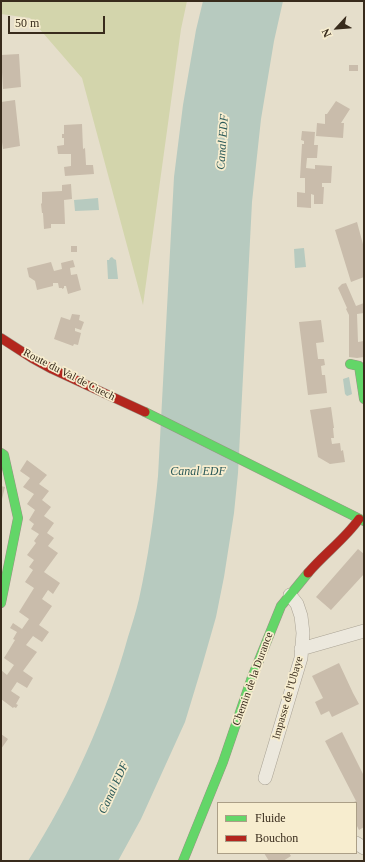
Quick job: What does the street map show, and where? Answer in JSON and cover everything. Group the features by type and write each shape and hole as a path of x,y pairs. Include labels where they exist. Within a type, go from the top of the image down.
{"street":[{"name":"Route du Val de Cuech","path":"1,338 32,358 85,385 139,409 361,520"},
{"path":"350,364 359,366 364,399"},
{"path":"1,454 4,455 18,518 1,603"},
{"name":"Chemin de la Durance","path":"183,861 223,762 251,680 281,606 315,565 361,520"},
{"name":"Impasse de l'Ubaye","path":"265,778 301,658 303,633 301,616 297,604 290,595"},
{"path":"301,649 364,631"}],"green space":[{"path":"1,1 187,1 181,29 143,305 82,78 30,18 1,14"}],"water":[{"name":"Canal EDF","path":"203,1 283,1 274,41 261,119 252,202 238,473 234,513 216,617 185,722 141,819 118,861 28,861 59,808 86,753 109,696 137,609 155,507 158,476 174,177 183,105 196,30"},
{"path":"98,198 99,210 75,211 74,200"},
{"path":"304,248 306,267 295,268 294,249"},
{"path":"112,257 116,260 118,279 108,279 107,260"},
{"path":"349,377 352,394 347,396 345,394 343,379"}],"building":[{"path":"19,54 21,87 3,89 1,55"},
{"path":"349,65 358,65 358,71 349,71"},
{"path":"15,100 20,146 3,149 1,135 1,102"},
{"path":"336,101 350,109 341,123 344,123 343,138 316,136 317,123 325,124 325,114 327,114"},
{"path":"82,124 83,149 85,148 86,165 93,165 94,174 65,176 64,167 71,166 71,154 58,154 57,146 64,145 64,138 62,138 62,134 64,134 64,125"},
{"path":"302,131 315,132 314,145 318,145 317,158 307,158 306,168 315,169 315,165 332,166 331,183 322,183 322,187 324,187 323,204 314,204 314,195 311,194 311,208 297,207 297,192 305,193 305,178 300,178 302,144 304,144 304,141 301,140"},
{"path":"71,184 72,199 64,200 65,224 51,224 51,228 44,229 41,204 42,192 62,191 62,185"},
{"path":"357,222 364,248 364,277 351,282 335,230"},
{"path":"71,246 77,246 77,252 71,252"},
{"path":"73,260 75,267 70,268 71,275 77,274 81,290 68,294 66,286 62,289 59,288 58,283 53,283 53,286 37,290 35,281 29,277 27,268 51,262 54,271 62,269 61,263"},
{"path":"346,283 356,306 364,303 364,313 357,314 358,342 364,341 364,357 349,357 349,315 338,288 342,284"},
{"path":"72,314 80,315 79,320 84,322 81,330 75,328 75,331 81,333 78,345 74,344 73,346 54,339 61,317 70,320"},
{"path":"321,320 324,342 316,343 318,359 324,359 325,365 321,366 322,375 325,375 327,393 308,395 299,322"},
{"path":"331,407 334,428 334,438 331,438 332,444 340,443 345,462 330,464 318,457 310,410"},
{"path":"27,460 47,475 39,484 49,491 42,500 51,507 44,516 54,523 47,533 54,538 48,546 58,553 44,572 60,583 53,594 48,590 42,599 52,606 39,625 49,632 42,642 33,636 26,645 37,652 23,671 33,678 27,688 17,682 11,691 20,697 16,704 18,705 16,708 13,708 1,699 1,670 7,675 14,665 4,658 15,640 13,639 17,632 10,628 13,623 22,629 29,619 19,612 34,588 25,582 33,570 29,567 34,560 27,555 36,543 34,541 39,534 31,529 34,524 29,520 35,510 27,504 34,494 23,487 30,478 20,471"},
{"path":"1,486 5,487 2,499 1,499"},
{"path":"358,549 364,554 364,574 331,610 316,597"},
{"path":"339,663 359,704 332,717 329,711 321,715 315,702 323,698 312,676"},
{"path":"342,732 364,776 364,827 359,830 357,826 357,802 354,802 356,801 325,741"},
{"path":"1,734 8,739 1,749"},
{"path":"265,854 290,854 291,856 283,861 269,861"}],"traffic: fast":[{"path":"350,364 359,366 364,399"},
{"path":"145,412 364,521"},
{"path":"1,453 4,455 18,518 1,603"},
{"path":"183,861 223,762 251,680 281,606 308,573"}],"traffic: jam":[{"path":"1,338 52,369 145,412"},
{"path":"308,573 359,519"}]}
